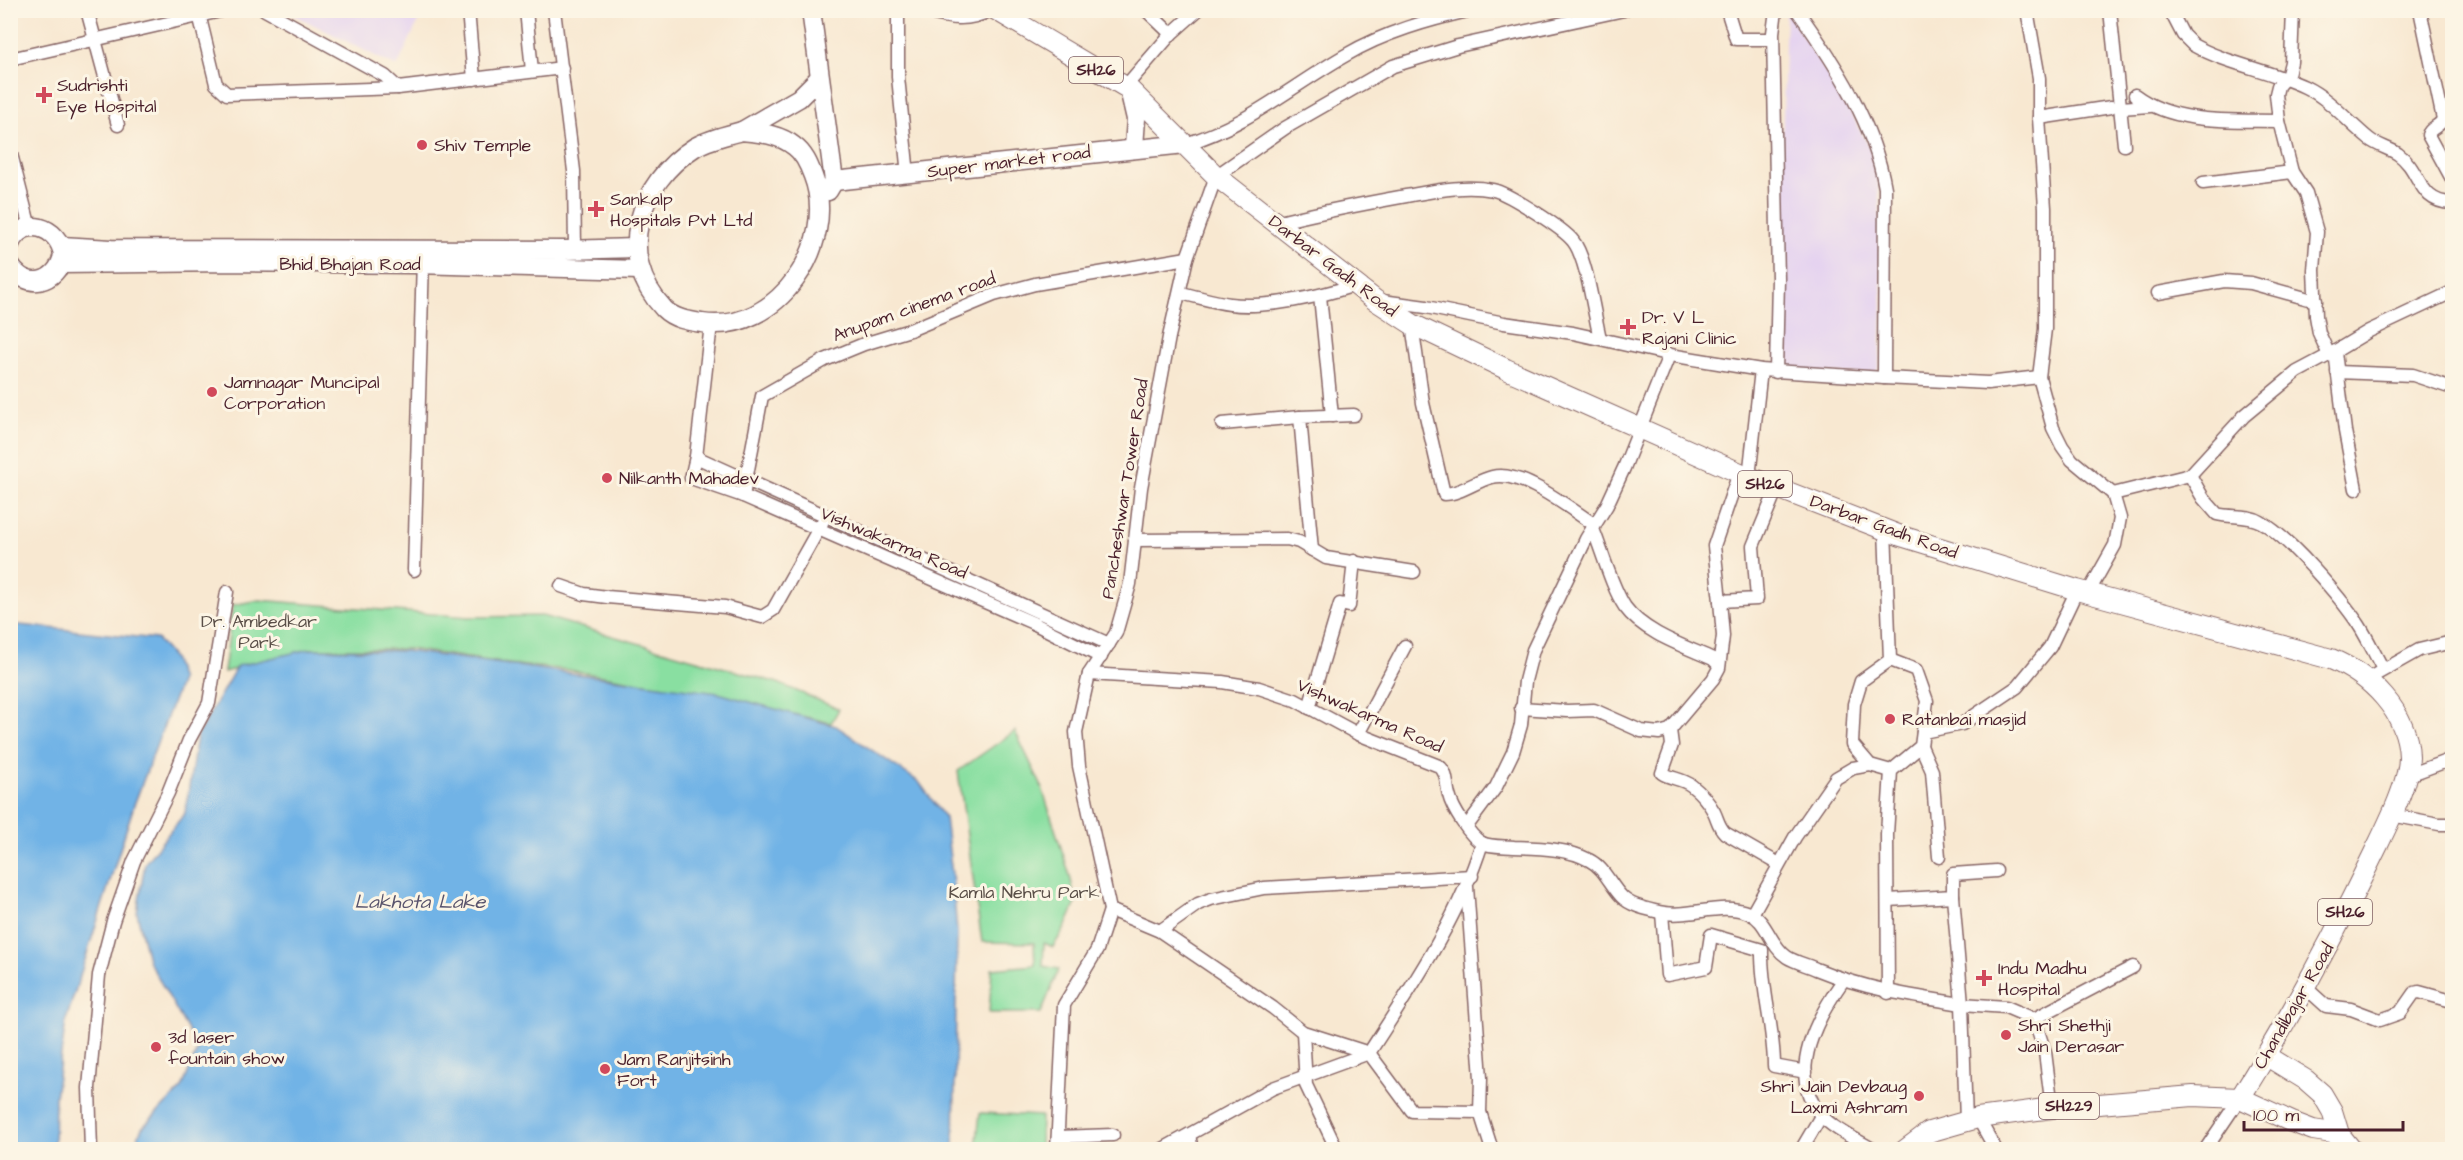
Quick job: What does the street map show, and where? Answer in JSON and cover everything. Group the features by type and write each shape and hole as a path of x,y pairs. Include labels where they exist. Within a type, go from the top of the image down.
{"main road":[{"path":"811,10 834,181 820,206"},
{"name":"SH26","path":"1000,12 1127,88 1185,144"},
{"path":"742,131 768,134 808,162 820,206 810,255 783,294 756,313 730,322 711,324 683,320 666,311 645,284 640,270 636,248 638,227 646,201 659,179 679,159 697,146 742,131 799,98 819,78"},
{"path":"1127,88 1136,119 1134,147"},
{"name":"Super market road","path":"834,181 908,175 1134,147 1185,144"},
{"name":"Darbar Gadh Road","path":"1185,144 1216,176 1375,300 1412,324 1506,369 1744,475 1885,529 2082,592 2331,659 2350,667 2366,680 2396,712"},
{"path":"10,265 22,278 40,281 49,278 62,255 51,231 43,228 30,228 18,233 11,244"},
{"name":"Bhid Bhajan Road","path":"423,257 636,248"},
{"name":"Bhid Bhajan Road","path":"62,255 111,249 423,257 640,270"},
{"name":"Chandibajar Road","path":"2240,1098 2267,1056 2333,936 2391,815 2409,765 2408,745 2396,712"},
{"path":"2267,1056 2306,1080 2322,1094 2332,1111 2339,1134 2352,1149"},
{"name":"SH229","path":"1905,1149 1929,1132 1972,1119 2052,1108 2193,1096 2240,1098"},
{"path":"2240,1098 2313,1130 2339,1134"}],"street":[{"path":"87,10 118,125"},
{"path":"10,59 96,42 198,14 225,10"},
{"path":"265,10 385,76 398,88"},
{"path":"468,10 474,79"},
{"path":"526,10 532,71"},
{"path":"554,10 574,171 575,250"},
{"path":"898,10 898,77 908,175"},
{"path":"918,10 950,18 969,19 1000,12"},
{"path":"1146,10 1171,34"},
{"path":"1127,88 1171,34 1198,10"},
{"path":"1185,144 1213,136 1282,96 1347,54 1384,36 1431,19 1472,10"},
{"path":"1216,176 1285,128 1393,66 1458,46 1624,10"},
{"path":"1726,10 1736,39 1773,39"},
{"path":"1776,10 1773,39 1778,279 1776,372"},
{"path":"1797,10 1852,98 1881,161 1885,188 1884,378"},
{"path":"1923,732 1962,724 2017,687 2049,647 2082,592 2115,545 2119,532 2120,518 2114,494 2072,460 2062,446 2053,428 2039,377 2045,329 2046,271 2039,118 2040,78 2027,10"},
{"path":"2110,10 2115,107 2124,146"},
{"path":"2170,10 2183,35 2193,45 2285,78 2318,95 2372,141 2389,148 2406,161 2426,194 2432,198 2452,203"},
{"path":"2293,10 2291,62 2277,90 2279,121 2292,172 2306,193 2317,232 2314,270 2317,325 2332,354 2337,372 2356,489"},
{"path":"2420,10 2443,119 2442,123 2429,131 2428,135 2452,179"},
{"path":"198,14 216,84 227,93 398,88 562,68"},
{"path":"2135,95 2150,106 2165,111 2211,119 2279,121"},
{"path":"2039,118 2115,107 2150,106"},
{"path":"10,150 30,228"},
{"path":"2203,183 2292,172"},
{"name":"Pancheshwar Tower Road","path":"1110,910 1079,766 1076,732 1089,674 1116,633 1125,604 1130,584 1141,488 1169,337 1188,258 1216,176"},
{"path":"1276,223 1326,210 1440,190 1498,191 1563,231 1574,242 1581,255 1600,338"},
{"path":"414,570 423,257"},
{"name":"Anupam cinema road","path":"743,496 762,396 825,360 864,344 910,330 994,295 1035,284 1188,258"},
{"path":"2158,293 2231,282 2251,283 2316,301"},
{"path":"1180,292 1232,304 1280,302 1320,296 1355,285"},
{"path":"2114,494 2190,474 2244,416 2297,372 2369,331 2452,292"},
{"path":"1320,296 1332,416"},
{"path":"1375,300 1600,338 1669,355 1776,372 1988,383 2039,377"},
{"name":"Vishwakarma Road","path":"711,324 696,457 690,478 743,496 1033,623 1101,657"},
{"path":"1412,324 1423,403 1444,494 1493,476 1512,477 1534,486 1594,527 1618,594 1632,615 1664,636 1713,659 1719,665"},
{"path":"1467,826 1496,786 1513,752 1521,725 1525,681 1533,650 1594,527 1607,506 1669,355"},
{"path":"1521,708 1593,710 1641,730 1659,733 1670,730 1713,679 1719,665 1723,636 1714,546 1744,475 1761,370"},
{"path":"2337,372 2413,375 2452,388"},
{"path":"1222,424 1354,414"},
{"path":"1300,417 1312,550"},
{"name":"Vishwakarma Road","path":"696,457 826,518 1109,644"},
{"path":"2190,474 2203,498 2217,513 2262,522 2291,546 2330,587 2359,625 2383,669"},
{"path":"1720,601 1757,599 1753,546 1777,488"},
{"path":"561,586 584,594 725,607 762,617 773,610 826,518"},
{"path":"1885,529 1890,660"},
{"path":"1135,540 1287,538 1326,558 1414,572"},
{"path":"1309,708 1340,604 1349,606 1354,561"},
{"path":"91,1149 89,1088 99,975 113,921 134,861 159,813 189,740 209,703 227,592"},
{"path":"2366,680 2419,650 2452,642"},
{"path":"1358,734 1405,646"},
{"path":"1890,660 1916,670 1927,701 1922,746 1932,771 1939,857"},
{"path":"1870,765 1852,744 1854,704 1861,681 1890,660"},
{"name":"Vishwakarma Road","path":"1089,674 1222,682 1259,688 1295,700 1358,734 1440,766 1445,774 1452,805 1482,843"},
{"path":"1670,730 1672,745 1662,773 1676,777 1692,786 1707,801 1715,813 1718,827 1725,833 1779,864"},
{"path":"1888,993 1887,834 1891,771 1922,746"},
{"path":"2406,776 2452,759"},
{"path":"1752,914 1795,837 1836,778 1853,768 1870,765 1891,771"},
{"path":"2391,815 2439,824 2452,824"},
{"path":"1165,1149 1273,1088 1369,1053 1440,942 1469,881 1482,843 1541,848 1574,854 1602,869 1623,898 1662,913 1724,908 1752,914 1760,920 1779,950 1788,958 1888,993 1962,1004 2006,1007 2034,1018 2133,967"},
{"path":"1996,871 1953,874 1972,1119 1996,1149"},
{"path":"1160,931 1198,904 1264,888 1469,881"},
{"path":"1469,881 1481,1078 1480,1112 1492,1149"},
{"path":"1889,900 1953,896"},
{"path":"1113,1135 1058,1143 1064,1005 1097,950 1110,910 1160,931 1273,1008 1303,1032 1369,1053 1412,1111 1480,1112"},
{"path":"1662,913 1667,975 1706,967 1711,935 1762,950 1762,971 1774,1041 1774,1066 1806,1072"},
{"path":"1844,979 1828,1001 1807,1050 1808,1089 1821,1116 1874,1149"},
{"path":"2305,987 2326,1006 2351,1010 2380,1020 2400,1013 2412,995 2419,992 2452,1001"},
{"path":"2034,1018 2045,1052 2052,1108"},
{"path":"1303,1032 1304,1076 1309,1095 1337,1149"},
{"path":"2205,1149 2240,1098"},
{"path":"1801,1149 1821,1116"},
{"path":"1189,1135 1192,1149"}],"shaded area":[{"path":"1786,10 1848,107 1878,164 1882,316 1879,366 1875,374 1776,373"},
{"path":"287,11 423,11 397,67"}],"green space":[{"name":"Dr. Ambedkar Park","path":"259,600 469,617 542,616 778,683 839,709 831,723 708,694 568,670 408,649 310,649 224,672 233,605"},
{"name":"Kamla Nehru Park","path":"1015,731 1041,785 1070,876 1076,903 1065,928 1053,947 1044,943 1043,966 1059,969 1041,1013 989,1013 992,969 1035,965 1034,943 982,942 958,771"},
{"path":"980,1113 1041,1116 1040,1149 976,1149"}],"water":[{"path":"10,624 157,639 173,658 181,680 134,805 66,1020 55,1097 54,1149 11,1149"},
{"name":"Lakhota Lake","path":"310,649 406,651 718,693 836,726 919,782 945,818 952,874 957,932 954,1149 133,1150 142,1128 182,1088 198,1048 148,960 137,913 145,863 185,813 197,736 237,666"}],"place":[{"name":"Sudrishti Eye Hospital","path":"44,95"},
{"name":"Shiv Temple","path":"422,145"},
{"name":"Sankalp Hospitals Pvt Ltd","path":"596,209"},
{"name":"Dr. V L Rajani Clinic","path":"1628,327"},
{"name":"Jamnagar Muncipal Corporation","path":"212,392"},
{"name":"Nilkanth Mahadev","path":"607,478"},
{"name":"Ratanbai masjid","path":"1890,719"},
{"name":"Indu Madhu Hospital","path":"1984,978"},
{"name":"Shri Shethji Jain Derasar","path":"2006,1035"},
{"name":"3d laser fountain show","path":"156,1047"},
{"name":"Jam Ranjitsinh Fort","path":"605,1069"},
{"name":"Shri Jain Devbaug Laxmi Ashram","path":"1919,1096"}]}
